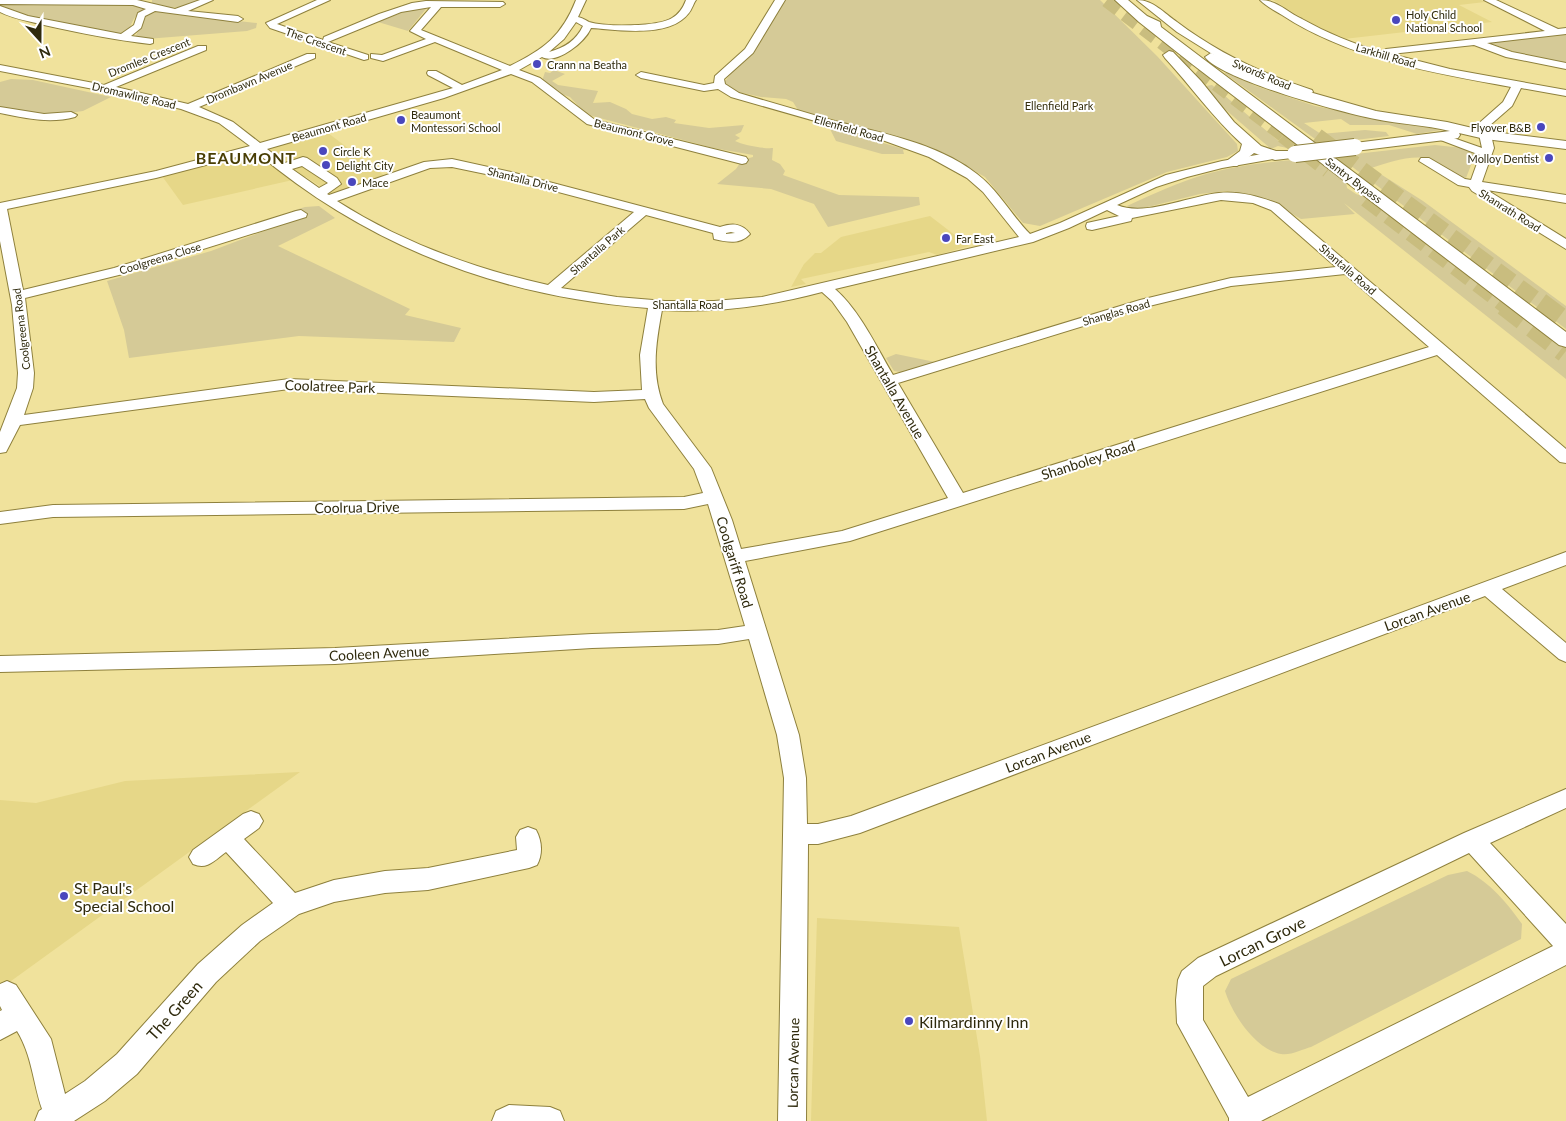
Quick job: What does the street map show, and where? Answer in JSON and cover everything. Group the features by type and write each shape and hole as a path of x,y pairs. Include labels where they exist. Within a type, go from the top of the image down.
{"main road":[{"name":"Swords Road","path":"1121,0 1143,19 1171,32 1228,67 1266,84 1302,96 1395,119 1447,126 1485,135 1566,145"},
{"name":"Swords Road","path":"1143,19 1142,23 1148,34 1196,84 1229,125 1256,149 1275,156"},
{"name":"Santry Bypass","path":"1143,19 1566,341"},
{"path":"1275,156 1442,138 1456,134 1485,135"},
{"path":"1232,163 1247,153 1249,143"}],"street":[{"path":"175,12 208,0"},
{"name":"The Crescent","path":"323,0 271,23 273,26 364,57"},
{"name":"Beaumont Road","path":"0,207 178,169 257,148 460,88 511,69 535,56 560,38 573,19 581,0"},
{"path":"573,19 581,20 588,26 666,26 683,15 691,0"},
{"path":"641,74 704,88 720,85 719,78 749,51 780,0"},
{"name":"Swords Road","path":"1142,0 1201,43 1255,74 1395,119"},
{"name":"Larkhill Road","path":"1265,0 1309,27 1347,43 1382,54 1453,73 1566,93"},
{"path":"1489,0 1561,31"},
{"path":"0,1 148,4 175,12 217,19 238,19"},
{"path":"122,38 138,26 141,15 148,4"},
{"path":"327,39 418,4 500,4"},
{"name":"Beaumont Grove","path":"438,4 415,31 435,39 459,44 514,72 536,80 591,122 742,160"},
{"path":"0,9 11,14 74,29 150,41"},
{"name":"Beaumont Road","path":"535,56 545,56 560,52 576,43 585,35 588,26"},
{"path":"625,38 632,27"},
{"path":"1382,54 1399,50 1561,31"},
{"path":"375,56 383,58 435,39"},
{"path":"1474,42 1510,55 1566,66"},
{"name":"Dromlee Crescent","path":"105,88 202,48"},
{"name":"Drombawn Avenue","path":"188,108 311,56"},
{"name":"Dromawling Road","path":"3,71 105,88 188,108 222,120 257,148"},
{"path":"432,73 460,88"},
{"name":"Ellenfield Road","path":"720,85 735,95 881,136 945,161 967,173 987,189 1028,239"},
{"path":"1485,135 1483,125 1508,104 1517,85"},
{"path":"0,110 43,118 71,115"},
{"name":"Shanrath Road","path":"1485,135 1488,148 1487,154 1475,185 1476,188 1566,245"},
{"path":"1442,138 1487,154"},
{"name":"Shantalla Road","path":"257,148 324,196 382,232 428,252 492,275 551,290 598,299 656,305 689,306 754,302 804,294 847,281 1028,239 1068,224 1078,229 1092,223 1126,218"},
{"path":"1092,223 1108,206 1169,178 1232,163 1275,156"},
{"path":"1425,161 1462,182 1566,199"},
{"name":"Shantalla Drive","path":"324,196 428,165 452,163 507,175 720,231"},
{"name":"Shantalla Road","path":"1108,206 1124,213 1133,214 1222,195 1258,200 1282,212 1566,458"},
{"name":"Coolgreena Road","path":"0,207 18,295 26,373 25,389 14,420 0,448"},
{"name":"Shantalla Park","path":"551,290 643,211"},
{"name":"Coolgreena Close","path":"18,295 118,272 300,214"},
{"name":"Shanglas Road","path":"889,381 1150,302 1231,282 1348,270"},
{"name":"Shantalla Avenue","path":"826,288 837,298 848,314 959,501"},
{"name":"Coolgariff Road","path":"656,305 647,356 649,394 654,405 702,468 734,556 788,735 795,778 796,834"},
{"name":"Shanboley Road","path":"734,556 809,544 844,536 1439,349"},
{"name":"Coolatree Park","path":"14,420 289,384 594,397 649,394"},
{"name":"Coolrua Drive","path":"0,518 53,511 684,503 714,497"},
{"name":"Lorcan Avenue","path":"792,1121 796,834 818,834 852,826 1566,558"},
{"path":"1488,588 1566,654"},
{"name":"Cooleen Avenue","path":"0,664 335,656 592,641 710,637 757,631"},
{"name":"Lorcan Grove","path":"1566,798 1472,840 1207,967 1191,980 1189,1000 1190,1023 1243,1118 1566,952"},
{"path":"201,857 251,821"},
{"name":"The Green","path":"9,1012 41,1048 54,1119 95,1091 127,1064 207,973 251,933 291,905 334,891 385,882 428,879 529,858 528,837"},
{"path":"227,838 291,905"},
{"path":"1472,840 1566,942"},
{"path":"506,1121 550,1121"}],"shaded area":[{"name":"Holy Child National School","path":"1273,0 1481,0 1485,2 1459,5 1492,22 1344,39 1310,23"},
{"path":"328,133 385,176 332,194 306,177 183,205 162,176"},
{"path":"930,216 969,246 937,255 929,252 801,279 806,284 791,287 804,264 815,253 821,253 841,237"},
{"name":"St Paul's Special School","path":"300,772 0,989 0,800 36,803 125,781"},
{"path":"817,918 959,927 980,1056 987,1121 811,1121"}],"green space":[{"path":"152,0 202,0 182,7 172,8 152,3"},
{"name":"Ellenfield Park","path":"786,0 1100,0 1157,56 1237,144 1238,151 1227,157 1167,172 1040,226 1023,223 985,177 950,157 857,126 798,110 793,102 786,99 761,97 720,88"},
{"path":"124,2 146,8 138,13 128,30 117,35 19,14 1,5"},
{"path":"424,7 426,9 408,31 378,22 406,11"},
{"path":"157,12 257,23 256,28 247,31 146,39 135,37 148,13"},
{"path":"1566,34 1566,63 1527,56 1490,43"},
{"path":"554,70 565,74 552,81 558,85 598,91 593,103 610,102 626,109 632,114 652,119 666,117 676,120 674,123 709,128 744,125 741,132 735,135 740,138 735,141 764,148 773,148 772,160 780,164 785,171 783,175 839,195 919,197 920,205 828,227 814,204 771,189 717,184 736,169 742,160 753,157 753,155 713,148 592,116 583,111 570,97 561,94 542,81 545,72 550,73"},
{"path":"1224,73 1229,73 1256,86 1315,106 1441,130 1417,134 1389,125 1350,125 1341,119 1304,123 1321,134 1365,130 1386,132 1389,136 1322,144"},
{"path":"11,79 33,80 111,97 83,111 76,112 44,114 0,107 0,82"},
{"path":"1212,85 1287,148 1278,146 1271,149 1219,104 1206,86"},
{"path":"829,127 907,150 903,150 904,154 882,154 836,141"},
{"path":"1435,145 1463,148 1475,155 1466,178 1457,175 1434,161 1419,158 1402,159 1371,168 1423,201 1566,306 1566,329 1338,156"},
{"path":"1314,158 1346,182 1347,188 1356,194 1368,198 1566,350 1566,379 1344,203 1355,214 1301,219 1268,200 1227,191 1200,194 1136,210 1127,206 1176,184 1219,171 1260,163"},
{"path":"319,206 335,218 278,246 410,309 405,315 461,328 454,342 299,336 129,358 124,330 107,281 211,251 296,219 298,217 292,211 305,207"},
{"path":"896,354 940,363 906,373 894,371 886,358"},
{"path":"1467,871 1484,881 1498,894 1522,924 1521,939 1311,1047 1292,1053 1281,1054 1263,1046 1246,1030 1239,1020 1225,991 1231,979 1448,875"}],"tunnel":[{"path":"1107,0 1285,136"},
{"path":"1284,134 1329,169"},
{"path":"1316,137 1541,305"},
{"path":"1367,198 1507,305"},
{"path":"1505,304 1566,351"},
{"path":"1539,304 1566,324"}],"place":[{"name":"Holy Child National School","path":"1396,20"},
{"name":"Crann na Beatha","path":"537,64"},
{"name":"Beaumont Montessori School","path":"401,120"},
{"name":"Flyover B&B","path":"1541,127"},
{"name":"Circle K","path":"323,151"},
{"name":"Molloy Dentist","path":"1549,158"},
{"name":"Delight City","path":"326,165"},
{"name":"Mace","path":"352,182"},
{"name":"Far East","path":"946,238"},
{"name":"St Paul's Special School","path":"64,896"},
{"name":"Kilmardinny Inn","path":"909,1021"}],"district":[{"name":"BEAUMONT","path":"246,157"}]}
